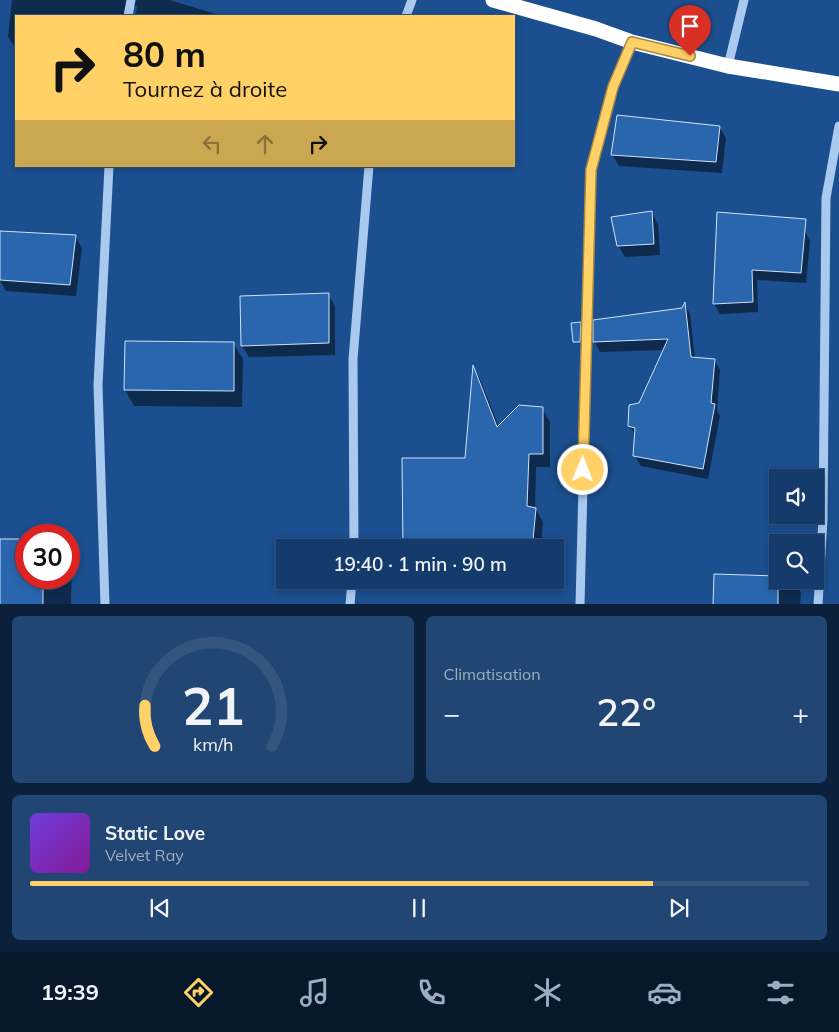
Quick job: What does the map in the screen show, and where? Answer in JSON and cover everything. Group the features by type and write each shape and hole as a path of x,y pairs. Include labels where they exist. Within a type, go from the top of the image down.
{"highway":[{"path":"493,0 596,29 632,42 728,66 839,84"}],"street":[{"path":"128,15 130,0"},
{"path":"406,15 412,0"},
{"path":"728,66 744,0"},
{"path":"580,604 591,170 613,87 632,42"},
{"path":"818,604 823,519 826,198 839,126"},
{"path":"105,604 98,385 109,167"},
{"path":"354,539 353,359 369,167"},
{"path":"350,604 351,589"}],"building":[{"path":"617,115 720,126 716,162 611,155"},
{"path":"652,211 654,244 617,246 611,217"},
{"path":"717,212 806,219 801,273 752,270 753,302 713,304"},
{"path":"0,231 76,235 70,285 0,280"},
{"path":"329,293 329,343 241,346 240,296"},
{"path":"685,302 691,357 715,359 711,403 715,404 703,469 633,456 635,428 628,426 629,405 639,403 668,339 593,342 593,320 682,308"},
{"path":"581,322 580,342 573,342 571,323"},
{"path":"125,341 234,342 234,391 124,390"},
{"path":"473,365 497,427 519,405 543,407 543,454 529,454 527,506 536,508 533,539 403,539 402,458 465,458"},
{"path":"0,539 15,539 15,589 43,589 43,604 0,604"},
{"path":"714,574 769,576 769,589 778,589 778,604 713,604"}],"route":[{"path":"583,470 591,170 613,87 632,42 690,56"}]}
